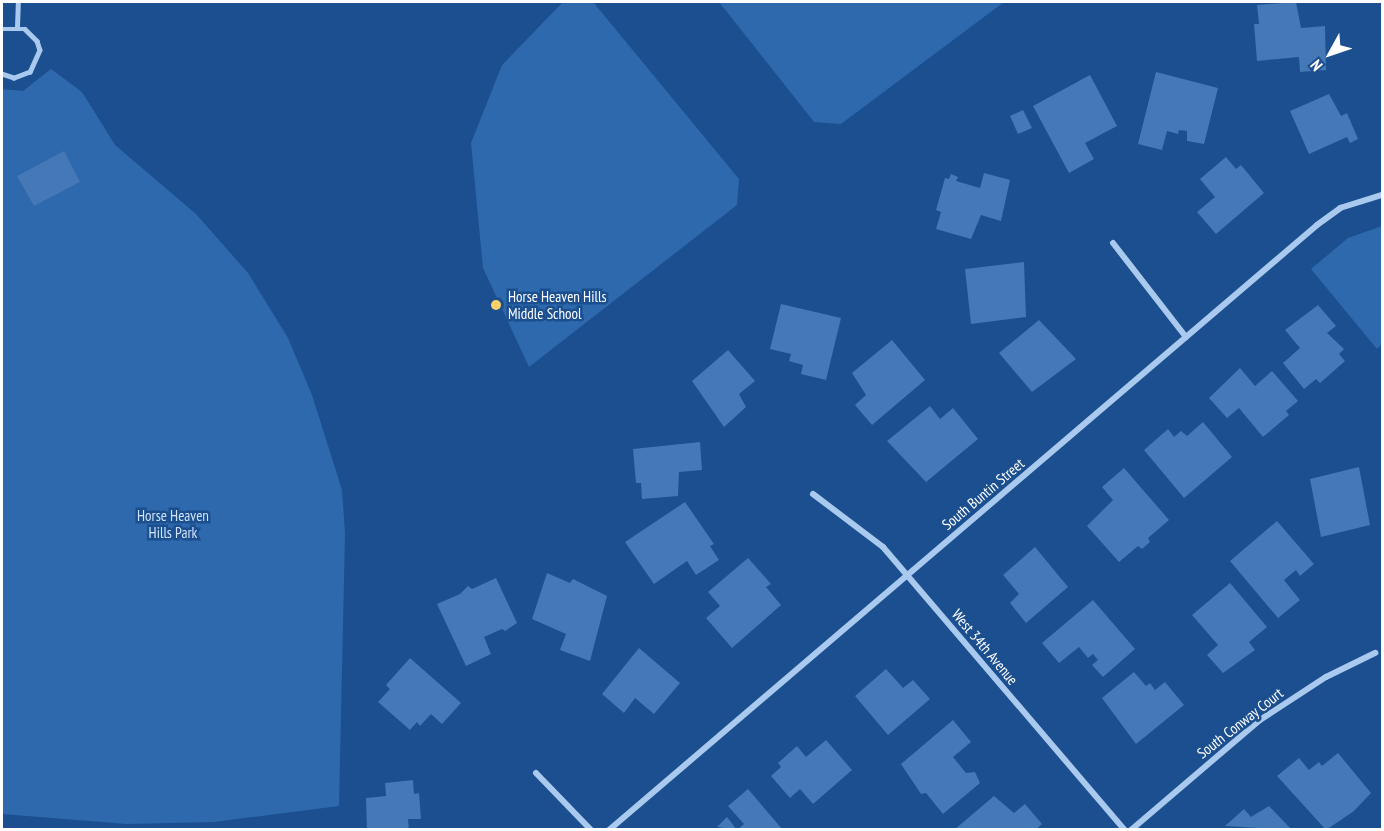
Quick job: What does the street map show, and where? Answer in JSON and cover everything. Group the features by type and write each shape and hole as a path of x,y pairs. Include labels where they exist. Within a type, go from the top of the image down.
{"street":[{"name":"South Buntin Street","path":"609,830 1332,214 1363,199 1383,195"},
{"path":"1113,243 1186,337"},
{"name":"West 34th Avenue","path":"813,494 883,547 1125,830"},
{"name":"South Conway Court","path":"1131,830 1260,720 1326,677 1376,652"},
{"path":"536,773 591,830"}],"lane":[{"path":"17,27 18,2"},
{"path":"2,29 17,27 37,41 39,58 23,76 2,74"}],"green space":[{"path":"563,2 593,2 739,179 737,205 529,367 483,268 471,143 502,65"},
{"path":"719,2 1004,2 841,124 814,122"},
{"name":"Horse Heaven Hills Park","path":"51,69 82,92 115,145 196,214 248,273 288,338 312,395 342,490 345,533 339,806 214,822 127,824 2,814 2,89 23,91"},
{"path":"1382,226 1382,344 1377,349 1311,269 1348,238"}],"building":[{"path":"1296,2 1301,28 1325,26 1326,70 1300,72 1299,57 1257,61 1254,24 1259,24 1257,5"},
{"path":"1156,72 1218,88 1204,144 1187,141 1187,131 1179,130 1178,134 1167,131 1162,150 1138,144"},
{"path":"1090,75 1117,126 1085,143 1094,159 1069,173 1033,106"},
{"path":"1329,94 1341,116 1347,113 1358,139 1350,143 1347,137 1309,154 1290,111"},
{"path":"1023,110 1032,128 1018,134 1010,116"},
{"path":"64,151 80,182 34,206 17,176"},
{"path":"1226,157 1236,169 1241,165 1264,193 1216,234 1197,212 1215,197 1200,179"},
{"path":"984,173 1010,180 1001,221 981,215 971,239 936,229 941,212 936,210 945,178 949,179 951,174 958,177 956,181 980,188"},
{"path":"1024,262 1026,317 971,324 965,269"},
{"path":"781,304 841,318 826,380 801,374 803,365 789,361 791,354 770,349"},
{"path":"1318,305 1336,326 1327,333 1344,349 1339,354 1345,361 1320,383 1316,379 1304,389 1283,363 1300,348 1285,330"},
{"path":"1039,320 1076,359 1032,392 999,353"},
{"path":"892,340 925,380 872,425 855,405 866,395 852,373"},
{"path":"728,350 755,381 739,394 746,407 724,427 692,381"},
{"path":"1240,368 1255,386 1272,371 1298,401 1286,411 1289,415 1263,437 1239,408 1227,418 1209,398"},
{"path":"930,406 940,419 953,408 978,439 926,482 887,441"},
{"path":"1203,422 1232,457 1184,498 1144,450 1168,429 1174,437 1181,431 1187,436"},
{"path":"700,442 702,470 679,472 678,496 642,499 641,483 636,483 633,449"},
{"path":"1359,467 1370,525 1321,537 1310,479"},
{"path":"1124,468 1169,520 1148,538 1150,542 1142,549 1138,546 1119,562 1087,526 1113,500 1102,487"},
{"path":"685,502 714,544 710,546 719,560 696,575 687,561 654,584 625,542"},
{"path":"1277,521 1314,564 1300,576 1296,570 1284,580 1300,600 1278,618 1230,561"},
{"path":"1035,547 1068,587 1026,623 1010,603 1019,594 1003,575"},
{"path":"748,558 771,584 766,587 781,605 732,648 706,618 720,606 708,592"},
{"path":"547,573 570,583 573,579 607,596 590,661 560,650 566,634 532,619"},
{"path":"496,578 517,623 505,631 502,629 484,637 491,654 466,666 437,604 460,594 468,586 472,589"},
{"path":"1230,583 1267,627 1249,642 1255,650 1223,673 1207,655 1218,645 1192,615"},
{"path":"1093,600 1135,649 1103,677 1092,665 1098,660 1093,654 1088,658 1079,647 1059,663 1042,643"},
{"path":"639,648 680,683 654,714 635,698 624,713 602,694"},
{"path":"410,658 461,703 442,724 431,714 420,726 417,722 410,730 378,702 390,689 386,685"},
{"path":"886,669 903,688 913,680 930,699 888,735 855,696"},
{"path":"1134,672 1146,686 1150,683 1155,690 1165,682 1184,705 1136,744 1102,698"},
{"path":"953,720 971,742 953,757 966,773 975,772 980,783 943,814 926,793 921,794 901,764"},
{"path":"826,740 852,770 813,804 800,789 790,798 771,776 781,767 778,763 797,746 806,757"},
{"path":"1338,753 1371,793 1354,811 1326,830 1277,776 1299,758 1309,770 1319,762 1322,766"},
{"path":"413,780 414,794 419,793 421,819 408,819 409,830 367,830 366,798 386,796 385,783"},
{"path":"748,789 783,830 737,830 744,824 728,806"},
{"path":"994,796 1014,813 1025,804 1042,824 1035,830 954,830"},
{"path":"1269,806 1292,830 1225,826 1244,809 1251,817"},
{"path":"727,817 737,830 717,827"}],"place":[{"name":"Horse Heaven Hills Middle School","path":"496,305"}]}
